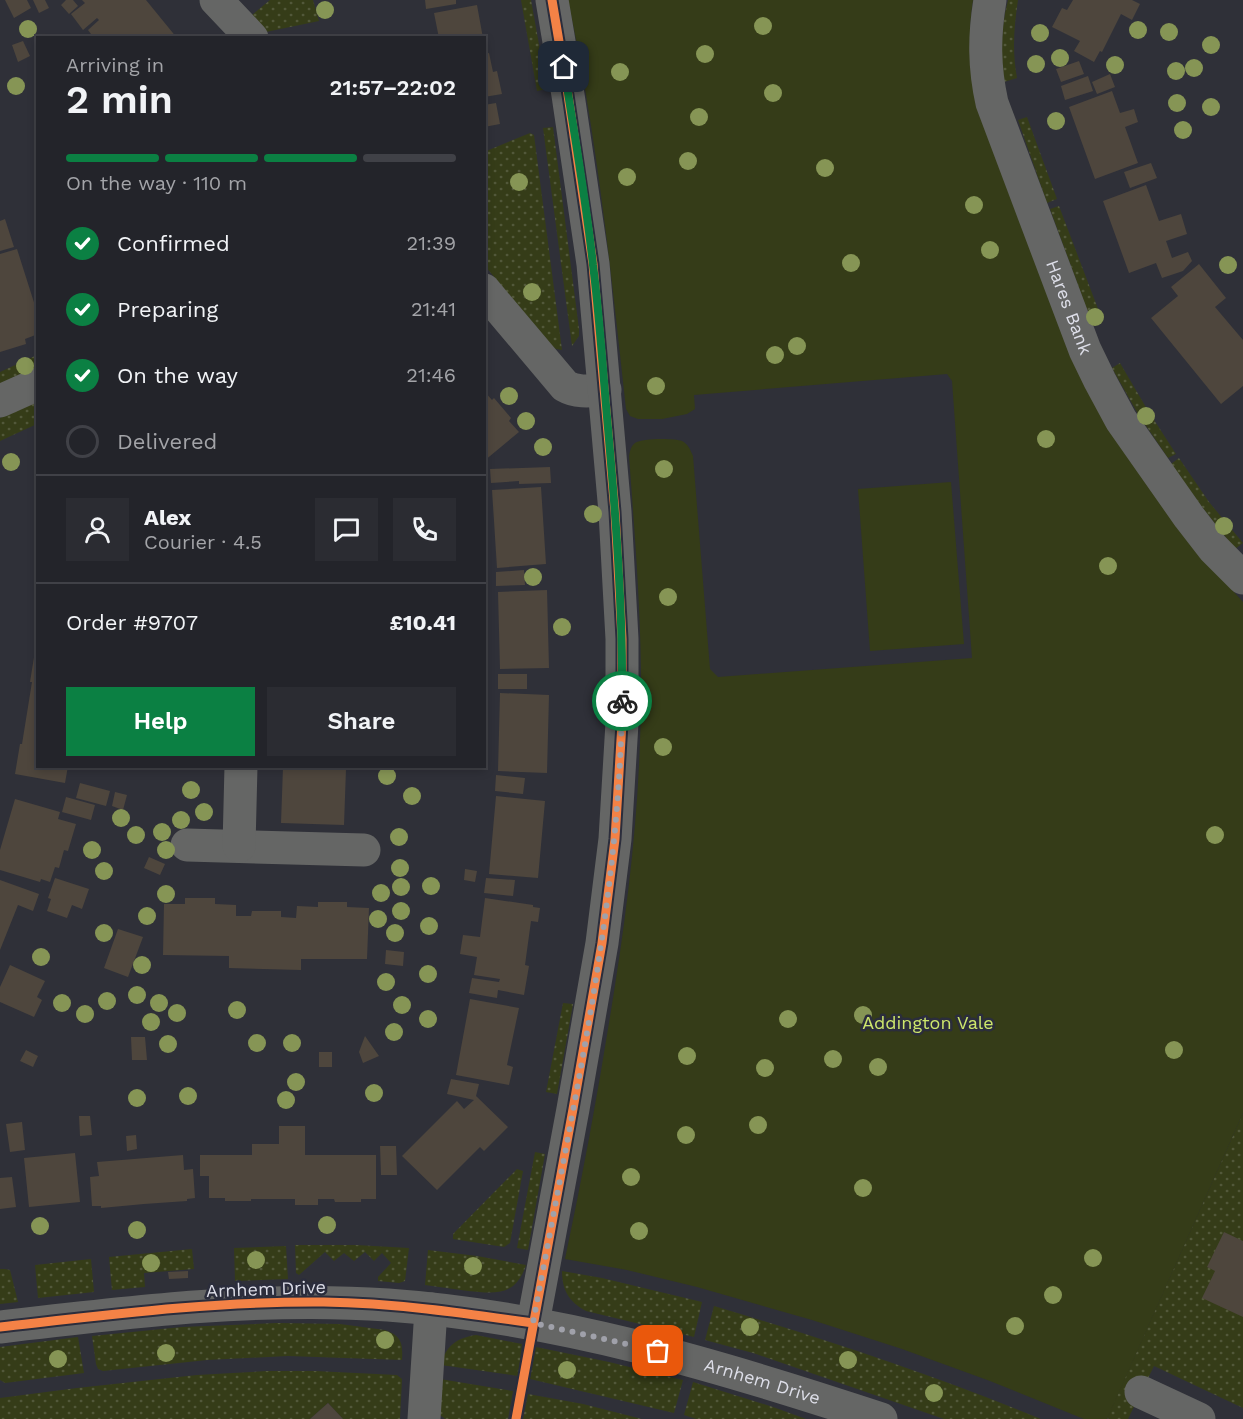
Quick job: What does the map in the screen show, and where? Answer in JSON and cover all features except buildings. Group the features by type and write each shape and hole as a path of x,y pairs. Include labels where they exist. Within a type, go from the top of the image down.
{"street":[{"path":"216,0 250,36"},
{"path":"533,1323 602,943 618,799 622,723 622,639 615,512 593,264 552,0"},
{"name":"Hares Bank","path":"990,0 985,51 987,79 993,103 1085,350 1121,420 1153,467 1213,548 1243,578"},
{"path":"486,292 565,386 572,390 605,390"},
{"path":"0,401 36,385"},
{"path":"238,846 241,768"},
{"path":"187,845 364,850"},
{"name":"Arnhem Drive","path":"0,1327 82,1316 243,1304 323,1302 431,1309 533,1323 596,1336 705,1363 881,1419"},
{"path":"424,1419 431,1309"},
{"path":"1141,1392 1199,1419"}],"green space":[{"path":"270,0 313,0 319,21 266,32 252,15"},
{"path":"521,0 531,0 547,89 537,91"},
{"name":"Addington Vale","path":"568,0 973,0 970,37 973,74 1190,543 1243,602 1243,1113 1107,1419 1084,1419 990,1381 812,1320 697,1287 627,1270 565,1259 600,1078 630,880 636,811 641,670 630,450 639,441 678,440 686,444 693,456 710,669 718,677 972,658 952,381 947,374 694,395 695,409 687,414 662,419 638,419 630,416 626,409 595,153"},
{"path":"1008,0 1018,0 1014,39 1017,78 1004,82 1002,41"},
{"path":"1027,117 1057,199 1047,203 1018,120"},
{"path":"553,127 579,329 579,336 572,346 543,128"},
{"path":"530,133 534,135 562,350 550,344 486,267 486,151"},
{"path":"1059,206 1103,322 1093,326 1050,209"},
{"path":"36,355 36,367 0,384 0,372"},
{"path":"1120,363 1176,454 1168,458 1138,414 1112,368"},
{"path":"36,401 36,424 0,441 0,418"},
{"path":"1179,458 1209,502 1243,543 1235,549 1171,464"},
{"path":"951,482 964,644 870,651 858,489"},
{"path":"563,1003 573,1004 557,1094 546,1092"},
{"path":"1243,1113 1243,1408 1154,1366 1128,1419 1109,1419 1107,1418"},
{"path":"535,1152 545,1154 528,1250 517,1248"},
{"path":"517,1169 523,1171 510,1243 504,1247 453,1239 453,1234"},
{"path":"295,1245 409,1248 405,1281 399,1283 378,1281 378,1277 391,1263 382,1253 374,1261 365,1252 354,1261 344,1253 334,1261 325,1252 299,1275 296,1273"},
{"path":"286,1246 288,1279 235,1281 234,1248"},
{"path":"192,1249 194,1269 144,1273 145,1287 112,1290 109,1257"},
{"path":"428,1250 526,1265 517,1283 504,1291 478,1292 425,1285"},
{"path":"91,1259 94,1292 38,1298 35,1265"},
{"path":"0,1269 10,1270 18,1302 0,1304"},
{"path":"562,1271 602,1278 702,1302 694,1337 586,1311 575,1304 568,1295 563,1284"},
{"path":"714,1306 879,1358 1041,1419 944,1419 753,1353 705,1340"},
{"path":"277,1323 340,1324 385,1330 395,1335 400,1341 402,1360 288,1356 207,1360 103,1371 98,1369 96,1364 92,1336 182,1327"},
{"path":"476,1335 522,1344 518,1376 441,1365 446,1352 453,1344 463,1338"},
{"path":"78,1337 84,1373 5,1383 0,1380 0,1347"},
{"path":"536,1347 683,1380 674,1413 530,1379"},
{"path":"267,1371 397,1375 402,1379 400,1419 343,1419 328,1403 310,1419 0,1419 0,1398 197,1375"},
{"path":"440,1379 513,1391 508,1419 445,1419 440,1415"},
{"path":"693,1382 806,1419 696,1419 684,1415"},
{"path":"528,1394 583,1404 642,1419 523,1419"}],"cycle path":[{"path":"516,1419 602,943 615,839 622,723 622,639 615,512 593,264 552,0"},
{"path":"0,1327 161,1310 283,1302 402,1306 533,1323"}],"way so far":[{"path":"622,701 618,799 606,918 533,1323 658,1351"}],"route":[{"path":"564,67 593,264 605,390 620,589 622,701"}]}
